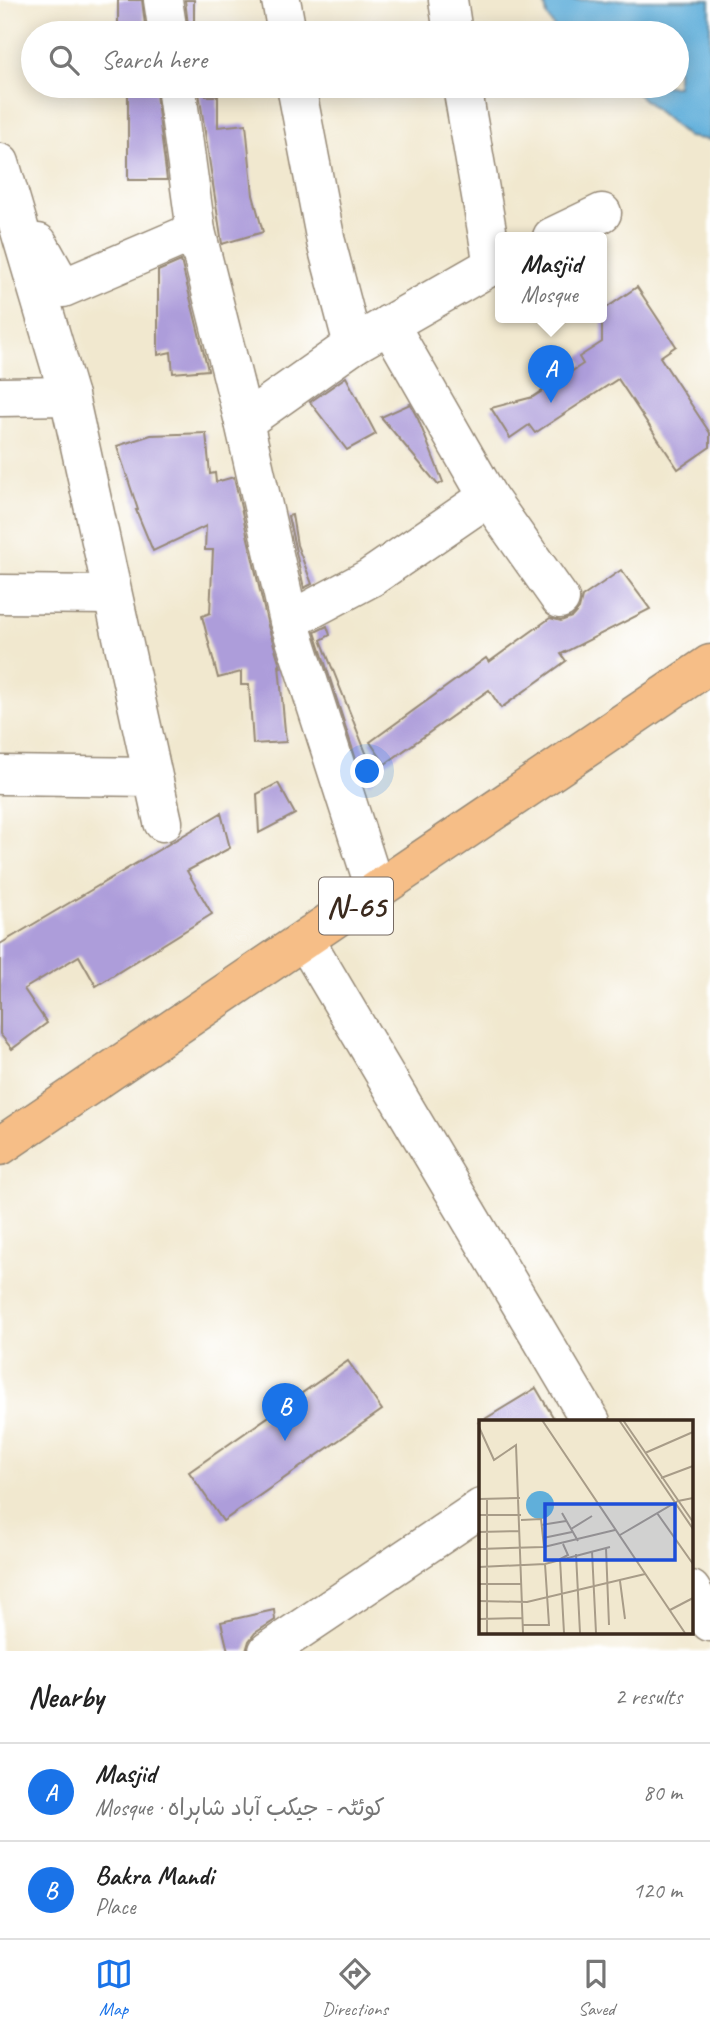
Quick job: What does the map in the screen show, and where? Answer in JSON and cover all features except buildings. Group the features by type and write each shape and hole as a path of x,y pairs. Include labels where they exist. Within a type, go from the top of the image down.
{"highway":[{"name":"N-65","path":"0,1146 710,664"}],"street":[{"path":"163,0 166,21"},
{"path":"281,0 285,21"},
{"path":"448,0 451,21"},
{"path":"178,98 196,230 244,422 289,621 376,892"},
{"path":"298,98 326,242 353,345"},
{"path":"464,98 495,253"},
{"path":"3,181 63,288 196,230"},
{"path":"3,181 69,397 163,822"},
{"path":"563,232 601,214"},
{"path":"244,422 353,345 495,264"},
{"path":"389,324 488,497 560,599"},
{"path":"0,397 69,397"},
{"path":"289,621 369,578 488,497"},
{"path":"0,594 112,595"},
{"path":"0,775 152,778"},
{"path":"305,940 590,1420"},
{"path":"268,1651 479,1509"},
{"path":"692,1592 710,1622"}],"water":[{"path":"544,0 710,0 710,140 688,137 642,98 689,98 689,21 550,21"}],"place":[{"name":"Masjid","path":"551,403"},
{"name":"Bakra Mandi","path":"285,1441"}]}
